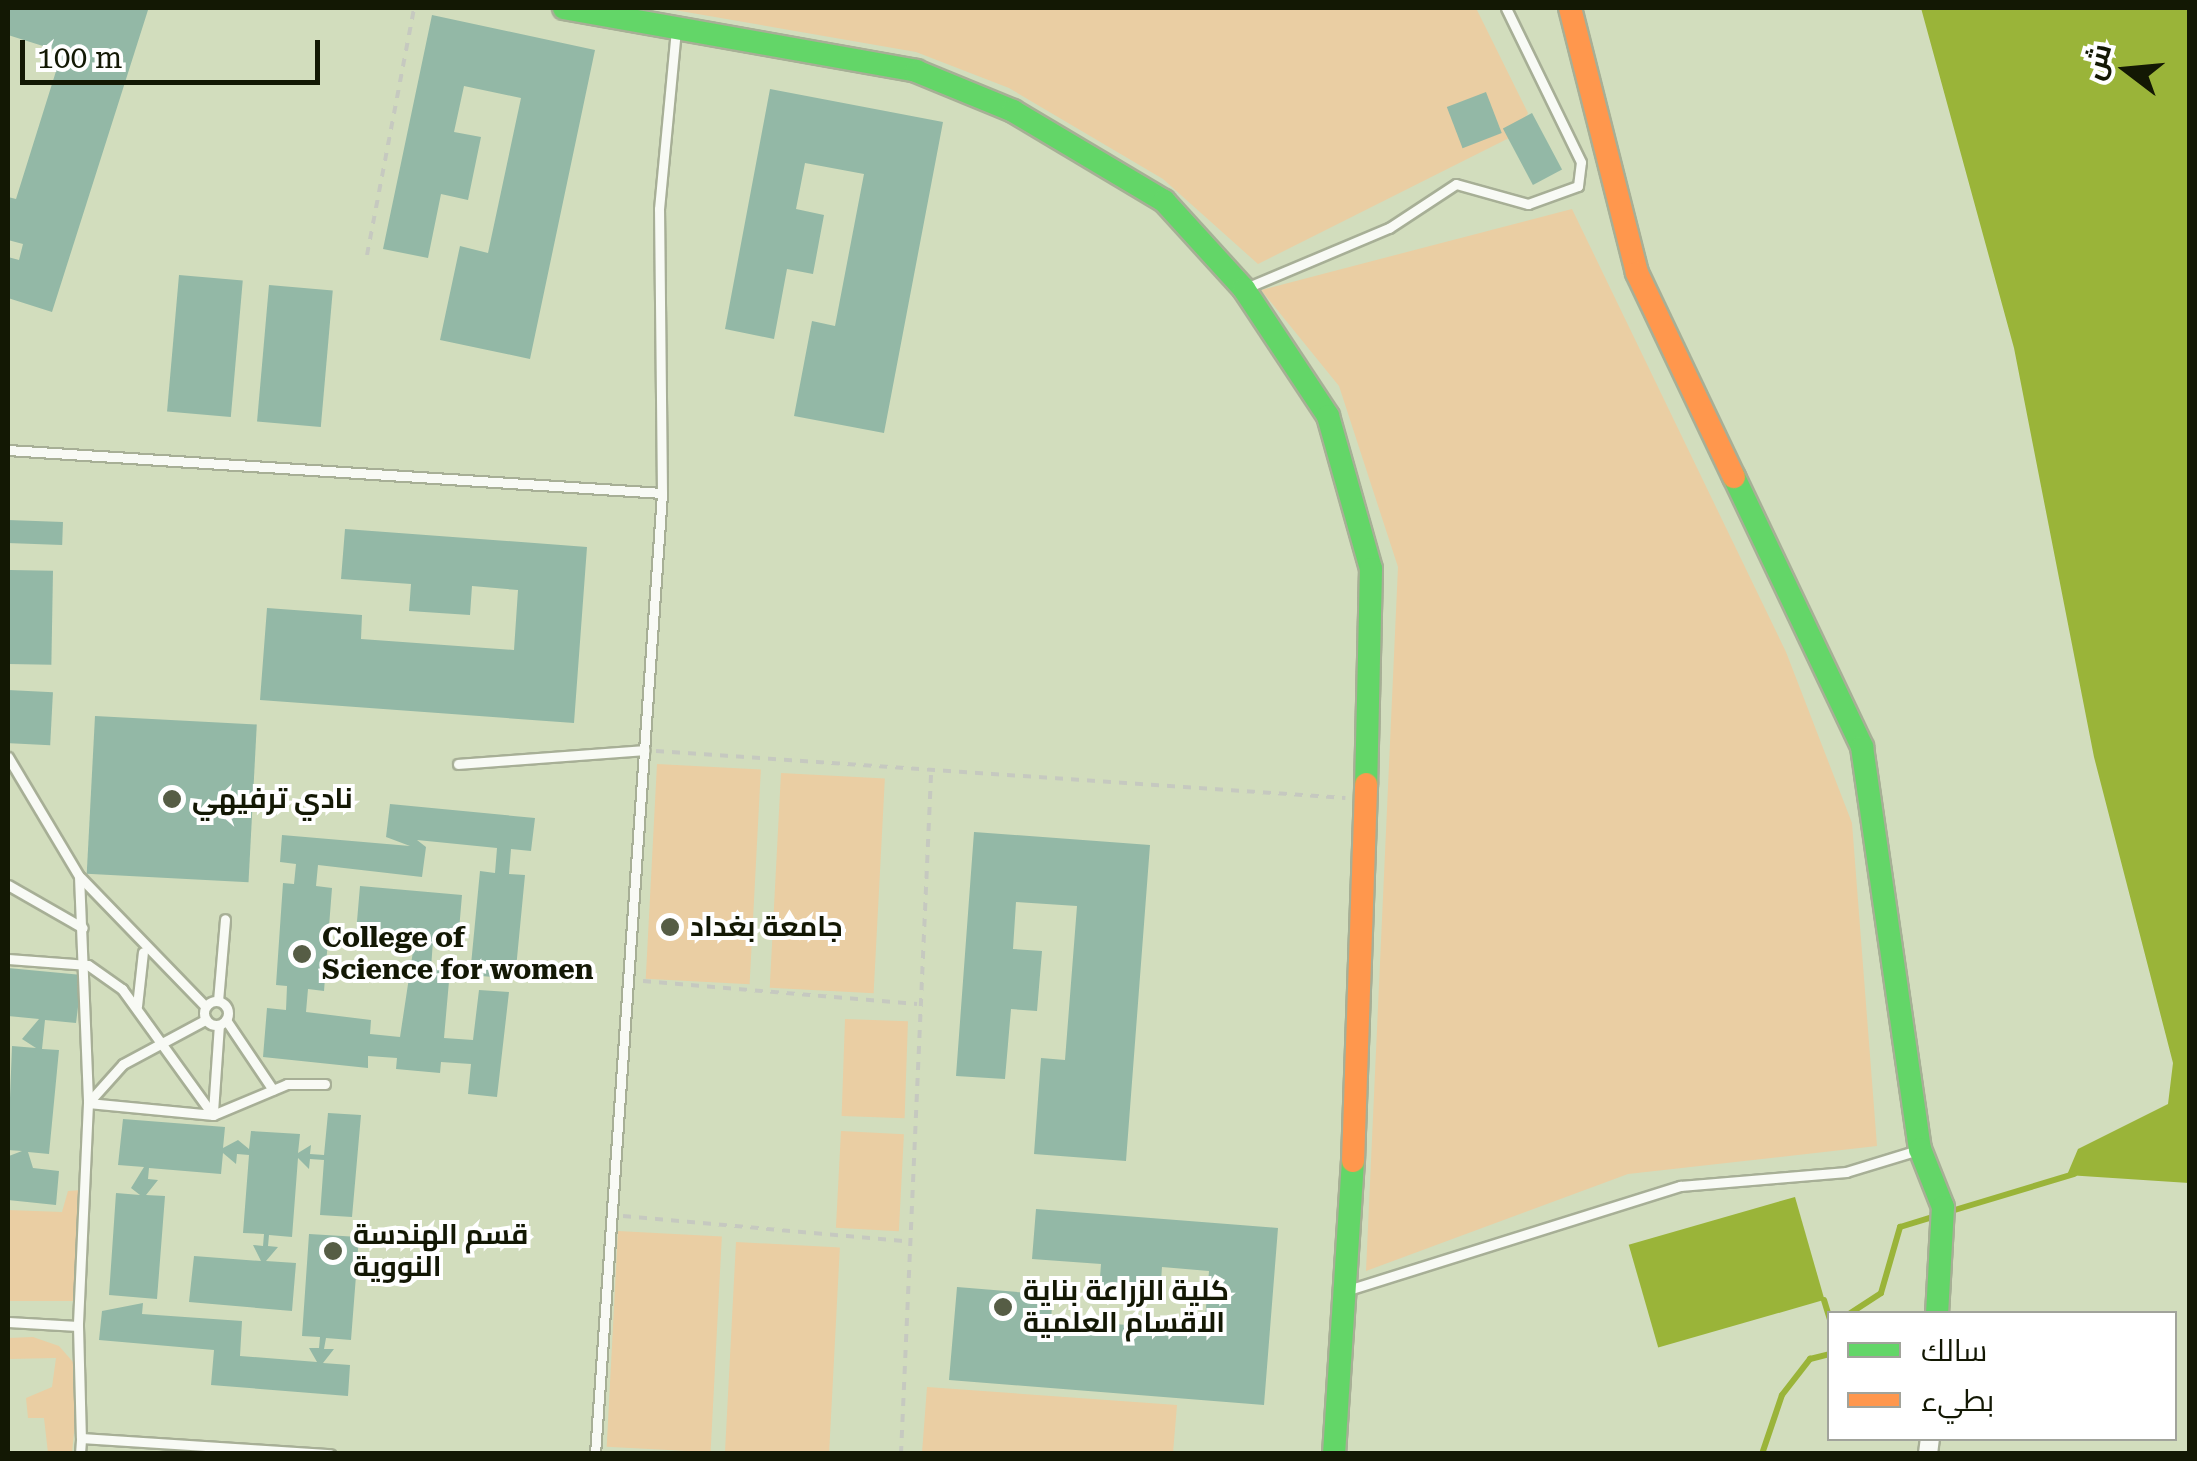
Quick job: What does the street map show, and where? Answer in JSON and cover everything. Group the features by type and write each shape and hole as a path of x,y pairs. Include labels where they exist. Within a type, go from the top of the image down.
{"street":[{"path":"565,8 916,71 1013,111 1164,201 1244,289 1328,416 1371,569 1369,799 1334,1454"},
{"path":"1570,8 1637,273 1862,747 1920,1149 1943,1207 1938,1311"}],"lane":[{"path":"1244,289 1389,228 1456,184 1528,204 1578,186 1581,162 1506,8"},
{"path":"595,1454 616,1215 628,979 662,494 658,209 676,28"},
{"path":"8,450 662,494"},
{"path":"458,764 644,750"},
{"path":"8,757 79,876 143,952 205,1006 205,1020"},
{"path":"79,876 88,965 88,1103 78,1326 80,1454"},
{"path":"8,885 83,928"},
{"path":"213,1115 222,1022 218,1001 225,919"},
{"path":"137,1006 143,952"},
{"path":"8,959 88,965 137,1006 169,1044 213,1115"},
{"path":"205,1006 218,1001"},
{"path":"88,1103 122,1064 169,1044 205,1020 222,1022 273,1090"},
{"path":"88,1103 213,1115 273,1090 325,1084"},
{"path":"1343,1291 1680,1186 1846,1172 1920,1149"},
{"path":"8,1322 78,1326"},
{"path":"81,1438 330,1454"}],"path":[{"path":"367,256 414,8"},
{"path":"644,750 931,774 1369,799"},
{"path":"901,1454 931,774"},
{"path":"628,979 918,1004"},
{"path":"616,1215 912,1242"}],"shaded area":[{"path":"663,8 1476,8 1528,113 1515,135 1258,264 1163,179 1009,88 916,52"},
{"path":"1921,8 2189,8 2189,1183 2067,1175 2078,1149 2168,1104 2173,1063 2094,757 2014,348"},
{"path":"1572,209 1786,652 1852,823 1877,1146 1628,1174 1366,1271 1398,567 1339,386 1261,290"},
{"path":"657,764 761,769 750,984 646,979"},
{"path":"781,773 885,778 874,993 770,988"},
{"path":"845,1019 908,1021 905,1118 842,1116"},
{"path":"841,1131 904,1134 899,1231 836,1228"},
{"path":"81,1190 77,1301 8,1301 8,1210 62,1212 68,1191"},
{"path":"1795,1197 1824,1300 1658,1348 1629,1245"},
{"path":"618,1231 722,1236 711,1452 607,1447"},
{"path":"736,1242 840,1247 829,1454 725,1453"},
{"path":"33,1337 59,1346 80,1370 72,1453 48,1453 44,1418 28,1418 26,1398 52,1387 56,1358 8,1359 8,1338"},
{"path":"927,1387 1177,1405 1173,1453 922,1453"}],"building":[{"path":"8,8 148,10 52,312 8,298 8,257 19,260 23,244 8,240 8,197 16,199 62,52 8,35"},
{"path":"432,15 595,50 530,359 440,340 460,246 488,253 521,98 464,86 454,132 481,137 468,200 441,194 428,258 383,249"},
{"path":"770,89 943,122 884,433 794,416 812,321 835,326 864,174 805,163 796,209 824,215 813,274 787,269 774,339 725,329"},
{"path":"1486,92 1502,133 1463,148 1447,107"},
{"path":"1532,113 1562,170 1533,185 1503,128"},
{"path":"179,275 243,281 231,417 167,411"},
{"path":"269,285 333,291 321,427 257,421"},
{"path":"8,520 63,522 62,545 8,543"},
{"path":"345,529 587,547 574,723 260,700 267,608 362,615 361,639 514,650 518,590 472,586 470,615 409,611 411,584 341,579"},
{"path":"10,570 53,571 51,665 8,664"},
{"path":"8,690 53,692 50,745 8,743"},
{"name":"نادي ترفيهي","path":"95,716 257,724 249,882 87,874"},
{"name":"College of Science for women","path":"390,804 535,818 531,851 511,849 509,874 525,875 515,979 470,975 480,871 495,873 497,848 417,840 426,847 422,877 318,865 316,886 332,888 324,991 308,989 306,1012 371,1020 370,1034 400,1037 415,938 356,933 360,886 462,895 458,942 433,940 431,969 450,970 444,1038 473,1040 479,990 509,992 497,1097 468,1094 471,1064 441,1062 440,1073 396,1069 397,1058 368,1056 368,1068 263,1057 267,1008 286,1010 287,986 276,985 283,883 294,884 296,864 280,862 282,835 410,846 386,837"},
{"path":"974,832 1150,845 1126,1161 1034,1154 1041,1058 1065,1060 1077,906 1016,902 1013,949 1042,951 1037,1011 1011,1009 1005,1079 956,1076"},
{"path":"8,968 82,975 76,1023 45,1020 42,1049 59,1050 49,1154 28,1152 33,1168 59,1171 56,1205 8,1200 9,1156 22,1151 8,1150 12,1046 36,1048 22,1039 39,1019 8,1016"},
{"name":"قسم الهندسة النووية","path":"328,1113 361,1115 352,1217 320,1215 324,1160 310,1159 309,1169 298,1158 292,1237 269,1235 268,1246 278,1247 266,1261 296,1263 292,1311 189,1302 194,1256 261,1261 253,1245 263,1246 264,1234 243,1233 249,1155 237,1154 236,1164 223,1153 221,1174 149,1168 148,1179 158,1180 146,1195 165,1196 157,1299 109,1295 116,1193 140,1195 131,1188 144,1167 118,1165 123,1119 225,1127 223,1148 238,1140 249,1149 251,1131 300,1134 298,1153 311,1145 310,1154 324,1155"},
{"name":"كلية الزراعة بناية الاقسام العلمية","path":"1036,1209 1278,1228 1264,1405 949,1380 957,1287 1053,1295 1051,1319 1204,1331 1209,1271 1162,1267 1160,1296 1099,1291 1101,1264 1032,1259"},
{"path":"309,1234 359,1237 351,1340 326,1338 324,1349 334,1349 323,1363 350,1365 348,1396 211,1385 214,1350 99,1340 102,1311 143,1303 142,1314 242,1321 240,1356 317,1362 309,1348 319,1348 320,1337 302,1336"}],"waterway":[{"path":"1948,1212 2074,1174"},
{"path":"1854,1311 1881,1293 1900,1227 1936,1216"},
{"path":"1824,1300 1827,1311"},
{"path":"1762,1454 1782,1395 1810,1359 1827,1355"}],"traffic: fast":[{"path":"564,8 916,71 1013,111 1164,201 1244,289 1328,416 1371,569 1366,784"},
{"path":"1734,477 1862,747 1920,1149 1943,1207 1937,1311"},
{"path":"1334,1454 1353,1161"}],"traffic: slow":[{"path":"1570,8 1637,273 1734,477"},
{"path":"1353,1161 1366,784"}],"place":[{"name":"نادي ترفيهي","path":"172,799"},
{"name":"جامعة بغداد","path":"670,927"},
{"name":"College of Science for women","path":"302,954"},
{"name":"قسم الهندسة النووية","path":"333,1251"},
{"name":"كلية الزراعة بناية الاقسام العلمية","path":"1003,1307"}]}
